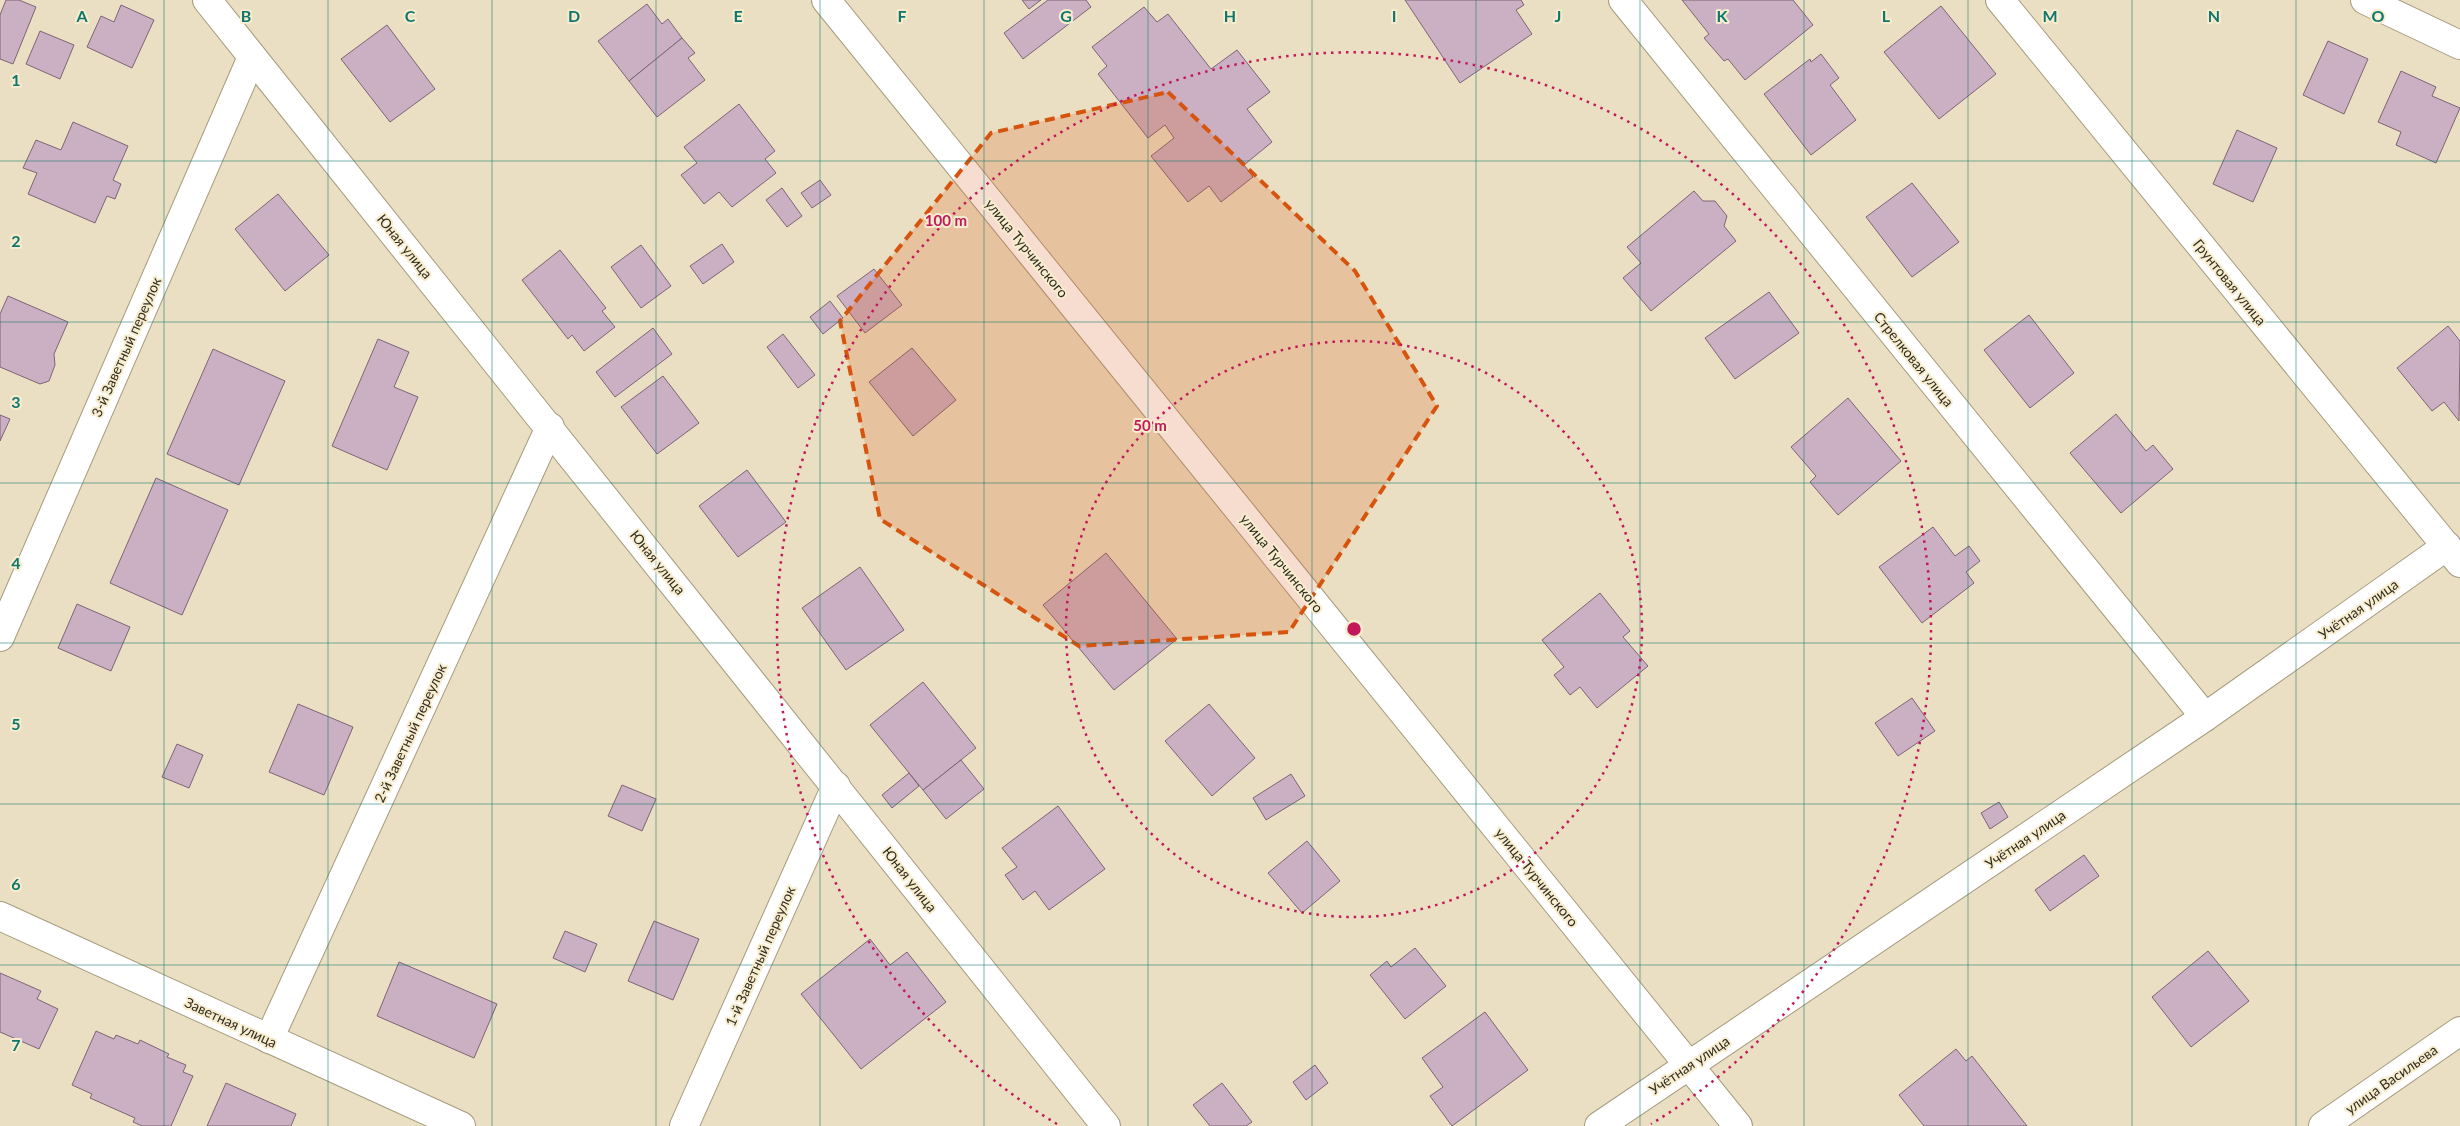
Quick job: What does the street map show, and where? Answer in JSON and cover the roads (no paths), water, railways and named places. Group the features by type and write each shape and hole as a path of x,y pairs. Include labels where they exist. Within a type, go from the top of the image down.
{"street":[{"name":"Юная улица","path":"207,0 550,427 1106,1126"},
{"name":"улица Турчинского","path":"826,0 1738,1126"},
{"name":"Стрелковая улица","path":"1623,0 2205,717"},
{"name":"Грунтовая улица","path":"2000,0 2453,555"},
{"path":"2365,0 2460,45"},
{"name":"3-й Заветный переулок","path":"0,637 252,57"},
{"name":"2-й Заветный переулок","path":"270,1039 550,427"},
{"name":"Учётная улица","path":"1599,1126 2205,717 2453,555"},
{"name":"1-й Заветный переулок","path":"684,1126 836,786"},
{"name":"Заветная улица","path":"0,916 462,1126"},
{"name":"улица Васильева","path":"2323,1126 2460,1031"}]}
